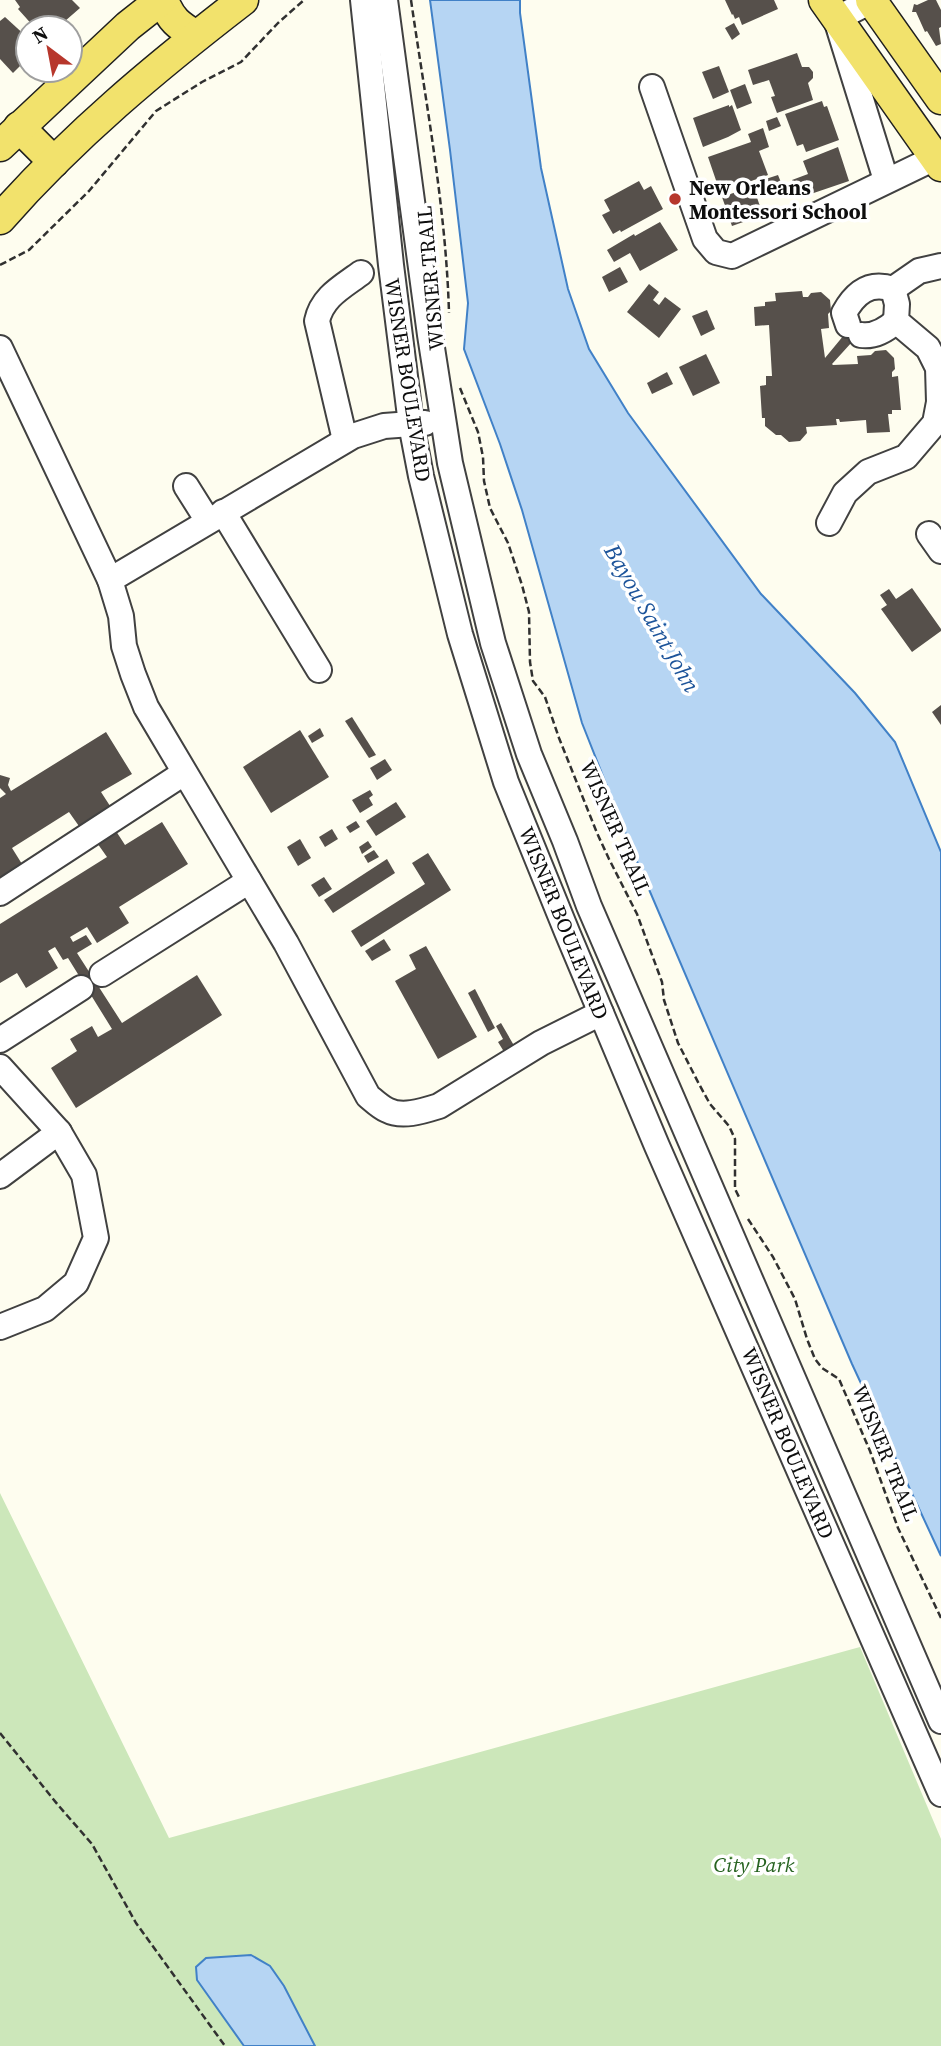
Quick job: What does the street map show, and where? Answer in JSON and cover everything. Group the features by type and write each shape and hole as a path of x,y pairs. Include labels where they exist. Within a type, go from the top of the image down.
{"main road":[{"path":"54,162 9,136 128,26 162,0 169,16 180,27 196,36"},
{"path":"0,219 118,100 243,0"},
{"path":"871,0 941,99"},
{"path":"830,10 939,159"}],"street":[{"name":"WISNER BOULEVARD","path":"363,0 411,425 460,635 506,782 657,1146 941,1794"},
{"name":"WISNER BOULEVARD","path":"385,0 450,463 487,617 528,754 589,906 941,1721"},
{"path":"871,0 830,10 886,180"},
{"path":"652,87 705,239 716,252 732,256 886,180 939,159"},
{"path":"391,265 421,264"},
{"path":"893,289 919,271 941,266"},
{"path":"345,440 317,321 319,310 325,301 361,273"},
{"path":"893,289 881,285 864,290 853,299 844,313 855,330 869,336 896,321"},
{"path":"893,289 897,304 896,321"},
{"path":"829,523 845,493 868,472 906,457 935,424 939,402 938,368 928,348 896,321"},
{"path":"0,348 110,580 121,616 124,646 146,707 286,943 368,1096 388,1111 401,1114 439,1107 541,1044 601,1013"},
{"path":"110,580 345,440 384,426 443,421"},
{"path":"186,486 216,516 319,670"},
{"path":"0,893 184,773"},
{"path":"102,974 249,881"},
{"path":"0,1040 81,988"},
{"path":"0,1067 59,1132 84,1175 96,1238 76,1283 45,1309 0,1327"},
{"path":"0,1176 59,1132"}],"path":[{"path":"0,265 29,250 89,191 156,111 202,82 241,62 304,0"},
{"name":"WISNER TRAIL","path":"411,0 438,188 449,316"},
{"name":"WISNER TRAIL","path":"457,382 478,432 490,508 508,543 523,585 529,612 533,681 545,697 605,850 637,914 662,982 664,1000 678,1043 710,1104 729,1126 735,1139 735,1188 742,1206"},
{"name":"WISNER TRAIL","path":"745,1215 774,1257 795,1298 816,1359 822,1368 839,1379 870,1451 898,1528 941,1618"},
{"path":"0,1733 92,1844 136,1923 225,2046"}],"green space":[{"name":"City Park","path":"0,1493 169,1838 860,1647 941,1839 941,2046 0,2046"}],"water":[{"name":"Bayou Saint John","path":"430,0 520,0 541,168 568,289 589,349 628,413 761,594 855,693 895,742 941,852 941,1556 852,1364 633,852 582,723 522,510 464,349 468,303"},
{"path":"251,1955 270,1966 284,1986 315,2046 244,2046 197,1980 196,1967 206,1958"}],"building":[{"path":"15,0 72,0 80,8 73,14 22,14 18,9 20,7"},
{"path":"725,0 774,0 778,9 742,25 739,17 735,19 732,15"},
{"path":"936,0 941,10 941,44 936,46 927,31 925,32 916,12 912,12 914,4"},
{"path":"5,17 14,25 13,73 0,59 0,21"},
{"path":"734,23 740,34 732,40 725,28"},
{"path":"797,53 802,67 809,67 813,72 813,78 808,83 813,100 777,113 769,80 753,85 748,70"},
{"path":"719,66 729,92 713,99 702,72"},
{"path":"745,84 752,103 737,109 730,90"},
{"path":"822,101 824,107 827,106 839,140 806,152 803,144 797,146 785,114"},
{"path":"732,105 741,130 703,147 693,118"},
{"path":"777,117 781,126 769,131 766,121"},
{"path":"763,128 769,147 759,151 768,175 720,192 708,157 751,142 748,134"},
{"path":"838,147 849,181 799,198 792,180 808,174 803,161"},
{"path":"778,175 782,185 763,191 760,181"},
{"path":"639,181 644,190 651,186 663,209 613,234 602,215 610,211 604,200"},
{"path":"753,186 763,215 732,226 722,197"},
{"path":"660,222 678,250 640,271 630,253 614,262 607,250"},
{"path":"620,267 628,282 609,292 602,277"},
{"path":"649,284 659,292 653,300 659,305 665,297 681,309 659,338 627,312"},
{"path":"802,291 803,297 821,292 830,300 829,328 821,329 825,358 853,319 852,342 833,365 858,364 857,356 871,355 875,351 886,350 894,358 895,369 892,377 898,376 901,410 892,410 892,414 888,414 890,432 867,433 866,420 840,422 836,419 837,425 806,427 807,433 800,441 789,442 765,426 760,386 766,385 766,376 772,376 769,325 755,326 754,307 776,301 775,293"},
{"path":"707,310 715,329 701,336 692,316"},
{"path":"706,354 720,383 693,396 679,367"},
{"path":"667,372 673,384 652,394 647,383"},
{"path":"912,588 941,631 912,652 881,609 887,605 880,595 889,589 896,599"},
{"path":"941,705 941,725 932,712"},
{"path":"352,717 376,755 369,758 345,721"},
{"path":"320,728 324,736 312,743 308,736"},
{"path":"300,730 329,777 271,813 243,767"},
{"path":"106,732 132,774 101,792 112,809 81,829 69,812 12,848 22,864 0,878 0,798 6,794 0,788 0,775 10,778 8,785 11,791"},
{"path":"385,759 392,770 377,780 370,768"},
{"path":"370,790 373,795 369,798 373,805 360,813 352,800"},
{"path":"396,802 406,817 376,836 366,821"},
{"path":"356,821 360,827 350,833 346,827"},
{"path":"162,822 188,864 119,907 129,923 97,943 87,927 70,937 73,942 86,935 92,944 77,953 122,1023 197,975 222,1015 76,1108 51,1068 77,1051 70,1039 92,1026 98,1037 112,1029 68,958 63,960 55,947 48,951 58,968 26,988 17,973 0,983 0,924 107,857 95,840 114,828 125,845"},
{"path":"332,829 338,839 325,847 319,837"},
{"path":"300,839 311,858 298,866 287,847"},
{"path":"368,841 372,847 362,854 359,847"},
{"path":"374,850 379,857 368,863 364,856"},
{"path":"428,853 451,890 361,947 351,931 425,884 412,863"},
{"path":"387,859 395,873 333,913 324,900"},
{"path":"324,877 332,889 319,897 311,885"},
{"path":"384,939 391,950 372,961 365,951"},
{"path":"426,946 477,1037 438,1059 395,981 416,969 409,955"},
{"path":"475,989 495,1028 488,1032 468,993"},
{"path":"501,1023 516,1049 506,1055 498,1042 503,1039 496,1026"}],"place":[{"name":"New Orleans Montessori School","path":"675,199"}]}
